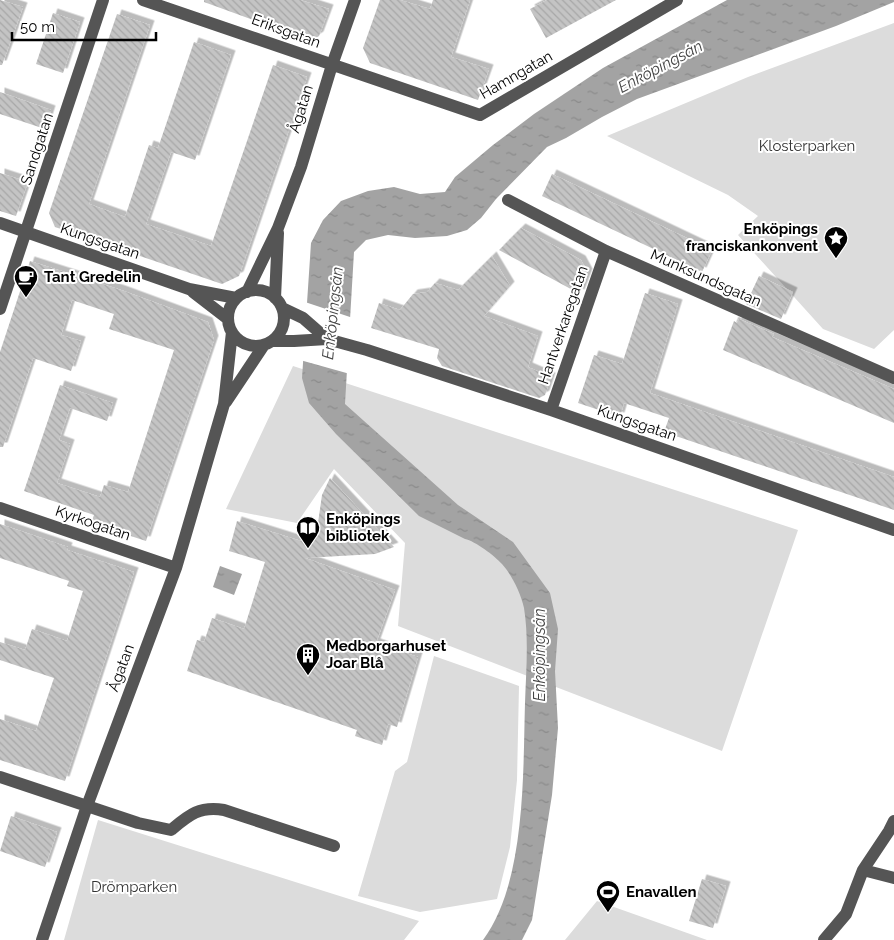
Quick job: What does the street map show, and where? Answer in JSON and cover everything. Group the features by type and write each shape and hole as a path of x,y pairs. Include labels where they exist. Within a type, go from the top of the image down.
{"street":[{"name":"Sandgatan","path":"0,309 103,0"},
{"name":"Eriksgatan","path":"143,0 277,44 332,65"},
{"name":"Ågatan","path":"247,292 278,228 301,167 332,65 355,0"},
{"name":"Hamngatan","path":"332,65 480,115 677,0"},
{"name":"Munksundsgatan","path":"508,200 606,251 894,378"},
{"name":"Kungsgatan","path":"0,224 189,289 236,298"},
{"name":"Ågatan","path":"224,404 268,343 278,335 282,326 284,317 278,303 278,228"},
{"name":"Hantverkaregatan","path":"551,410 606,251"},
{"name":"Kungsgatan","path":"189,289 228,319"},
{"path":"228,319 230,306 236,298 252,290 262,291 270,294 278,303 303,318 327,338"},
{"name":"Ågatan","path":"42,940 87,806 176,568 224,404 232,332 228,319"},
{"path":"232,332 238,339 254,346 327,338"},
{"name":"Kungsgatan","path":"327,338 551,410 894,530"},
{"name":"Kyrkogatan","path":"0,508 176,568"},
{"path":"0,777 138,822 171,830 193,813 209,808 224,810 334,846"},
{"path":"824,940 846,914 863,870 889,831 894,820"},
{"path":"863,870 894,878"}],"green space":[{"name":"Klosterparken","path":"894,23 894,330 874,349 823,329 738,235 758,216 728,195 607,136 748,77"},
{"path":"293,366 798,530 722,751 398,626 405,543 334,469 297,523 226,509"},
{"path":"434,656 519,686 517,780 510,847 497,899 420,912 358,896 395,771 407,762"},
{"name":"Drömparken","path":"98,820 419,921 404,940 64,940"},
{"name":"Enavallen","path":"597,901 707,940 565,940"}],"water":[{"name":"Enköpingsån","path":"727,0 894,0 894,2 836,26 637,99 602,117 547,147 496,199 481,218 467,230 447,236 415,238 388,235 366,240 354,252 345,404 458,505 513,542 550,593 558,629 555,671 558,728 552,795 532,920 522,940 483,940 497,916 507,889 515,858 519,826 524,761 527,656 523,603 513,579 499,561 485,549 419,516 336,434 309,403 302,378 311,243 323,220 341,201 368,191 394,187 420,194 445,192 455,177 534,114 603,68"},
{"path":"220,566 242,574 234,595 213,587"}],"pier":[{"path":"305,302 353,318 350,374 300,360"}],"building":[{"path":"0,0 23,7 2,65 0,65"},
{"path":"204,0 300,0 329,9 319,36 311,41 204,2"},
{"path":"380,0 400,0 430,9 433,0 470,0 451,57 489,69 478,100 370,63 363,48"},
{"path":"547,0 616,0 546,38 530,9"},
{"path":"53,13 80,22 63,73 36,64"},
{"path":"117,14 150,25 89,204 125,217 149,145 158,148 194,42 231,55 195,160 171,152 146,224 211,246 273,65 307,77 239,276 222,284 55,227 49,213"},
{"path":"0,92 51,110 45,129 0,114"},
{"path":"0,173 28,182 16,216 0,211"},
{"path":"552,174 712,250 702,272 542,196"},
{"path":"521,228 581,260 588,273 580,294 499,250"},
{"path":"492,256 510,286 484,316 538,336 528,367 551,377 545,395 539,398 442,366 437,358 439,349 371,328 379,303 400,310 413,294 427,292 435,283 458,290"},
{"path":"30,261 121,290 208,322 214,340 146,541 91,523 94,515 24,491 60,385 113,403 107,421 70,408 59,440 70,444 57,483 100,497 104,485 128,492 174,350 109,329 114,314 72,300 61,335 81,341 71,371 33,358 3,447 0,447 0,352"},
{"path":"759,276 793,292 781,319 746,304"},
{"path":"645,293 678,304 650,393 894,477 894,510 664,432 669,418 624,403 620,417 578,403 594,355 622,364"},
{"path":"739,319 774,334 772,337 894,389 894,423 723,350 734,321 737,323"},
{"path":"330,478 394,547 375,554 305,558 395,590 376,643 418,657 397,727 388,724 382,745 355,736 357,730 187,671 197,640 204,642 212,618 244,629 265,562 229,551 237,521 301,541 305,527 317,530 322,495"},
{"path":"0,524 68,547 67,550 134,572 65,781 0,760 0,719 36,731 54,678 0,660 0,642 25,650 32,629 67,641 83,591 67,586 69,581 0,558"},
{"path":"11,816 57,832 45,867 0,851"},
{"path":"702,879 726,886 713,928 689,921"}],"place":[{"name":"Enköpings franciskankonvent","path":"836,259"},
{"name":"Tant Gredelin","path":"26,298"},
{"name":"Enköpings bibliotek","path":"308,549"},
{"name":"Medborgarhuset Joar Blå","path":"308,676"},
{"name":"Enavallen","path":"608,913"}]}
